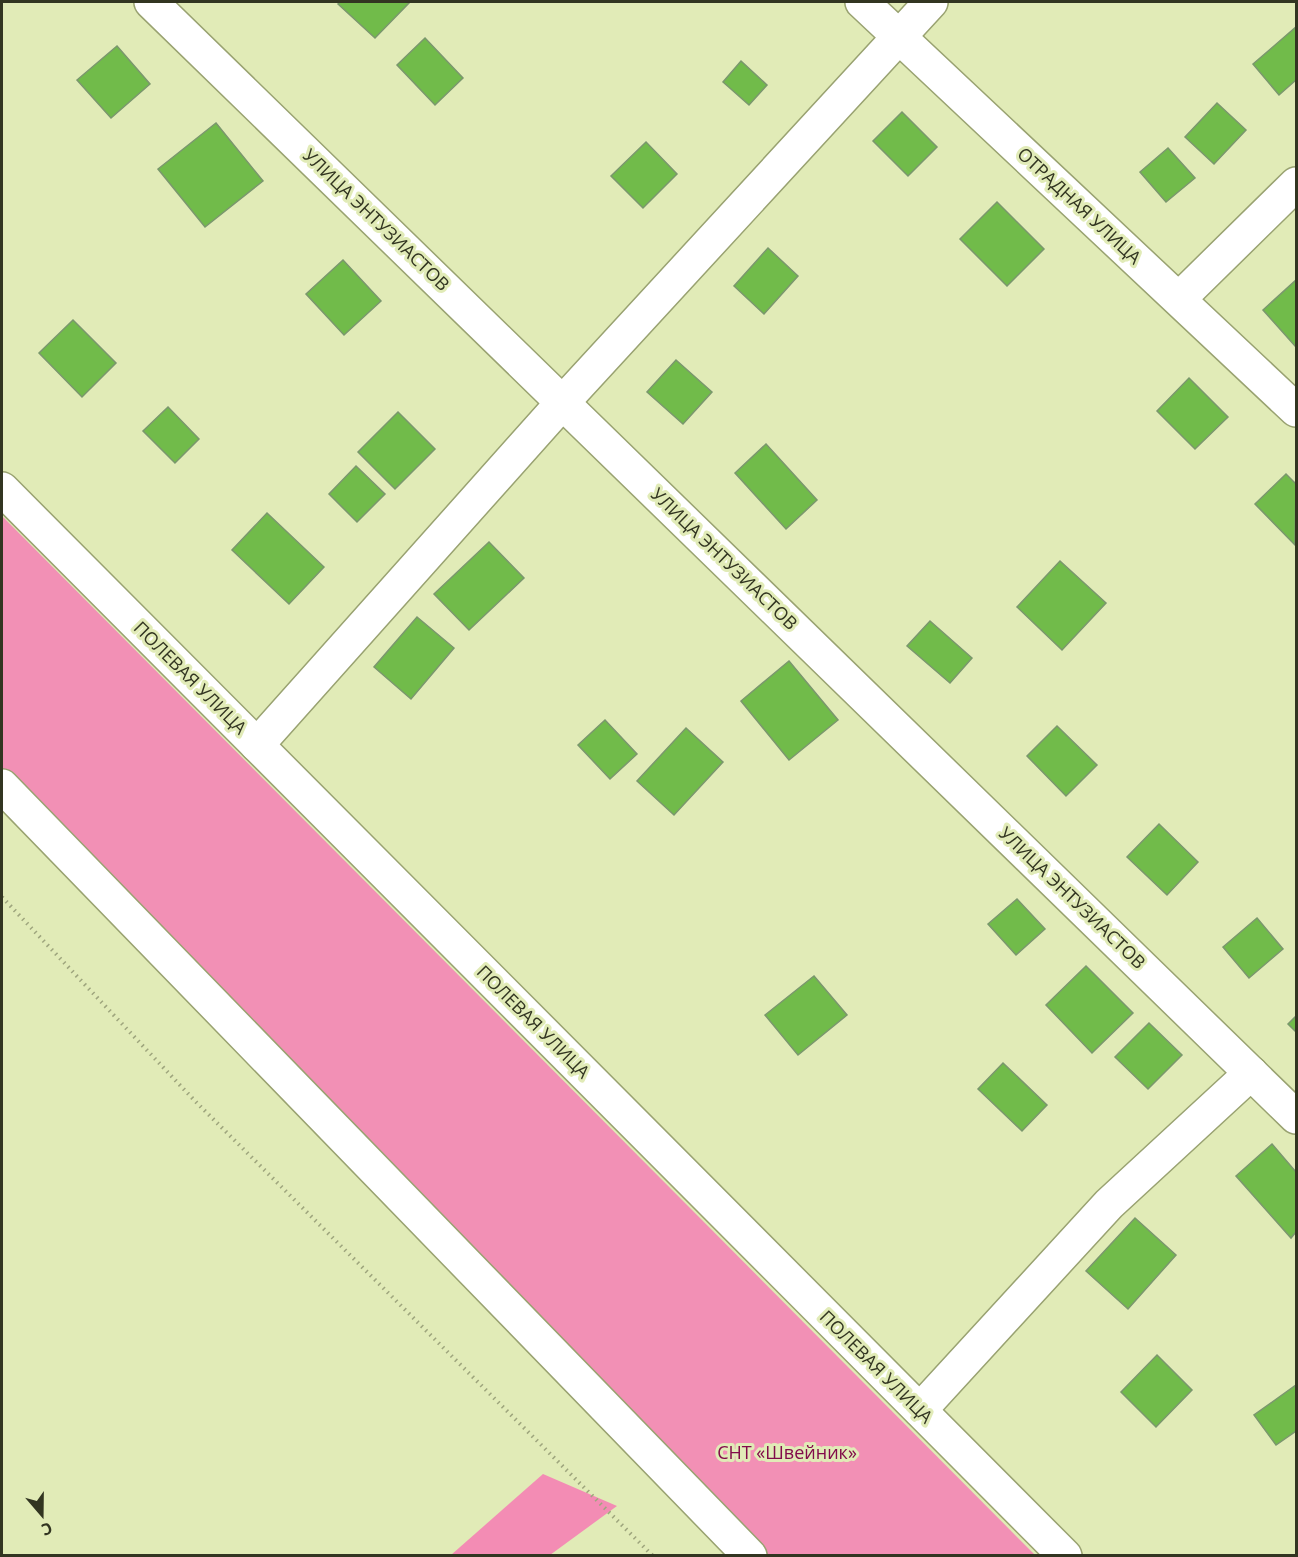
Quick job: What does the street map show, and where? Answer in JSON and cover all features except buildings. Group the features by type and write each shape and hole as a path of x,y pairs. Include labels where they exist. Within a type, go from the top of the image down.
{"street":[{"name":"УЛИЦА ЭНТУЗИАСТОВ","path":"152,2 1296,1117"},
{"name":"ОТРАДНАЯ УЛИЦА","path":"861,2 1296,410"},
{"path":"257,745 563,402 931,2"},
{"path":"1179,299 1296,184"},
{"name":"ПОЛЕВАЯ УЛИЦА","path":"2,489 1065,1556"},
{"path":"2,786 750,1556"},
{"path":"920,1410 1109,1204 1251,1073"}],"path":[{"path":"2,897 195,1101 653,1556"}],"green space":[{"name":"СНТ «Швейник»","path":"2,516 1035,1555 743,1555 2,778"}],"shaded area":[{"path":"543,1474 617,1506 550,1555 451,1555"}]}
